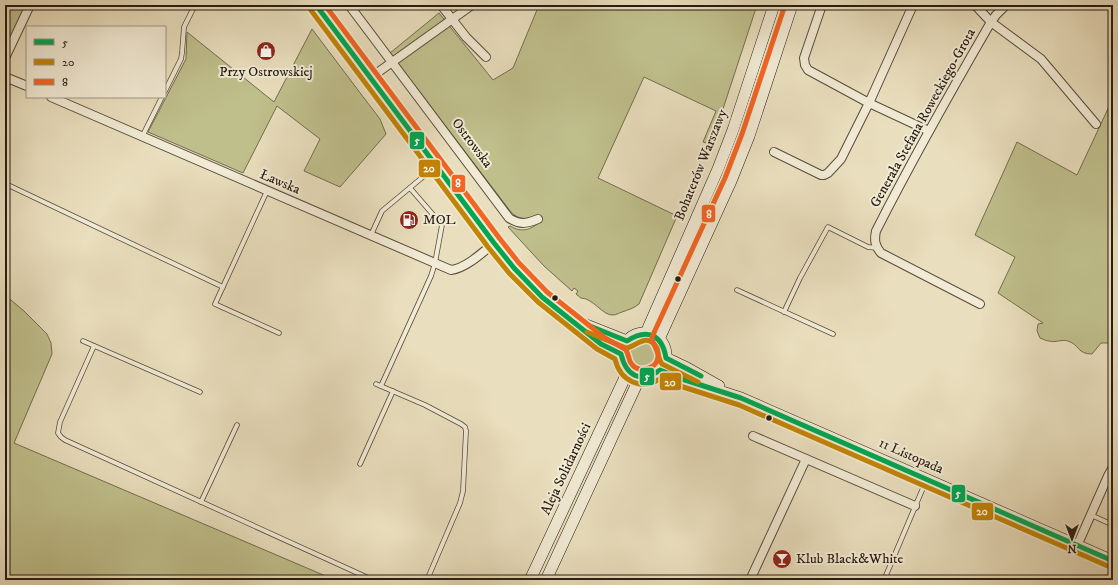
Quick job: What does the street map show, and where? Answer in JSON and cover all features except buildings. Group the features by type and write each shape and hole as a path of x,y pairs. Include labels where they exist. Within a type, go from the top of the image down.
{"main road":[{"path":"316,5 514,268 542,297 569,319 601,344 622,354"},
{"name":"Bohaterów Warszawy","path":"646,333 718,169 733,130 774,5"},
{"path":"659,339 750,136 792,5"},
{"path":"569,319 627,341"},
{"path":"646,333 659,339 666,351 666,358 660,370 651,376 640,377 628,371 622,360 623,347 627,341 632,336 646,333"},
{"name":"11 Listopada","path":"666,358 741,398 1113,561"},
{"name":"11 Listopada","path":"660,370 682,379 741,398"},
{"name":"Aleja Solidarności","path":"530,580 628,371"},
{"name":"Aleja Solidarności","path":"546,580 640,377"}],"street":[{"path":"5,58 30,5"},
{"name":"Ostrowska","path":"349,5 509,218 523,224 538,219"},
{"path":"441,5 466,37 486,57"},
{"path":"370,78 472,5"},
{"path":"822,5 804,58 805,65 808,70 869,103 929,131"},
{"path":"774,152 821,175 828,173 841,159 869,103 913,5"},
{"path":"975,5 991,22 1041,59 1096,124"},
{"name":"Generała Stefana Roweckiego-Grota","path":"877,248 875,238 876,231 929,131 991,22 1006,5"},
{"path":"5,77 26,86"},
{"name":"Ławska","path":"53,98 451,270 458,269 494,243"},
{"path":"877,248 881,253 980,304"},
{"path":"753,436 915,506"},
{"path":"750,580 806,459"},
{"path":"1077,546 1113,467"}],"lane":[{"path":"166,89 181,59 184,27 195,5"},
{"path":"142,137 162,98"},
{"path":"371,235 382,211 436,166"},
{"path":"8,185 223,287"},
{"path":"410,188 442,225 431,276 379,385 425,405 461,424 465,427 466,431 463,491 460,503 427,580"},
{"path":"267,191 215,304 279,333"},
{"path":"784,312 800,278 828,227 868,247 877,248"},
{"path":"737,290 833,334"},
{"path":"83,341 200,392"},
{"path":"94,346 60,422 58,433 61,437 373,580"},
{"path":"360,464 392,391"},
{"path":"201,502 237,425"},
{"path":"884,580 926,479"},
{"path":"1090,515 1113,525"}],"green space":[{"path":"5,5 30,5 5,58"},
{"path":"539,5 757,5 721,115 709,144 703,142 716,111 644,77 598,178 677,216 639,304 631,309 615,315 605,313 590,301 581,298 576,294 578,291 574,288 572,291 544,266 508,227 510,226 526,230 540,222 535,216 522,218 511,212 390,53 439,13 493,80 513,68"},
{"path":"312,29 380,119 386,134 340,187 304,171 320,139 277,106 243,173 148,132 186,59 187,32 274,102"},
{"path":"1113,98 1113,344 1101,343 1092,354 1087,354 1068,341 1047,341 1040,338 1037,331 1038,324 1043,323 998,293 1015,257 975,235 1017,142 1077,175"},
{"path":"5,295 24,311 47,334 51,343 52,354 14,443 335,580 5,580"},
{"path":"643,342 652,346 656,355 652,364 643,368 634,364 630,355 634,346"}],"transit line":[{"name":"5","path":"316,5 514,268 542,297 601,344 621,354 623,362 635,376 647,376 660,370 682,379 741,398 1113,561"},
{"name":"8","path":"325,5 519,263 547,292 605,338 625,349 633,365 637,368 643,369 653,366 657,360 657,350 652,337 725,178 742,134 785,5"},
{"name":"20","path":"310,9 509,273 538,302 597,349 615,359 618,367 627,378 639,384 654,382 661,378 680,386 739,405 1110,567"},
{"name":"5","path":"590,326 627,341 641,335 647,334 652,336 661,343 666,358 701,376"},
{"name":"20","path":"587,332 626,348 645,340 649,341 657,348 662,364 698,382"}],"place":[{"name":"Przy Ostrowskiej","path":"266,51"},
{"name":"MOL","path":"409,220"},
{"name":"Klub Black&White","path":"782,559"}]}
